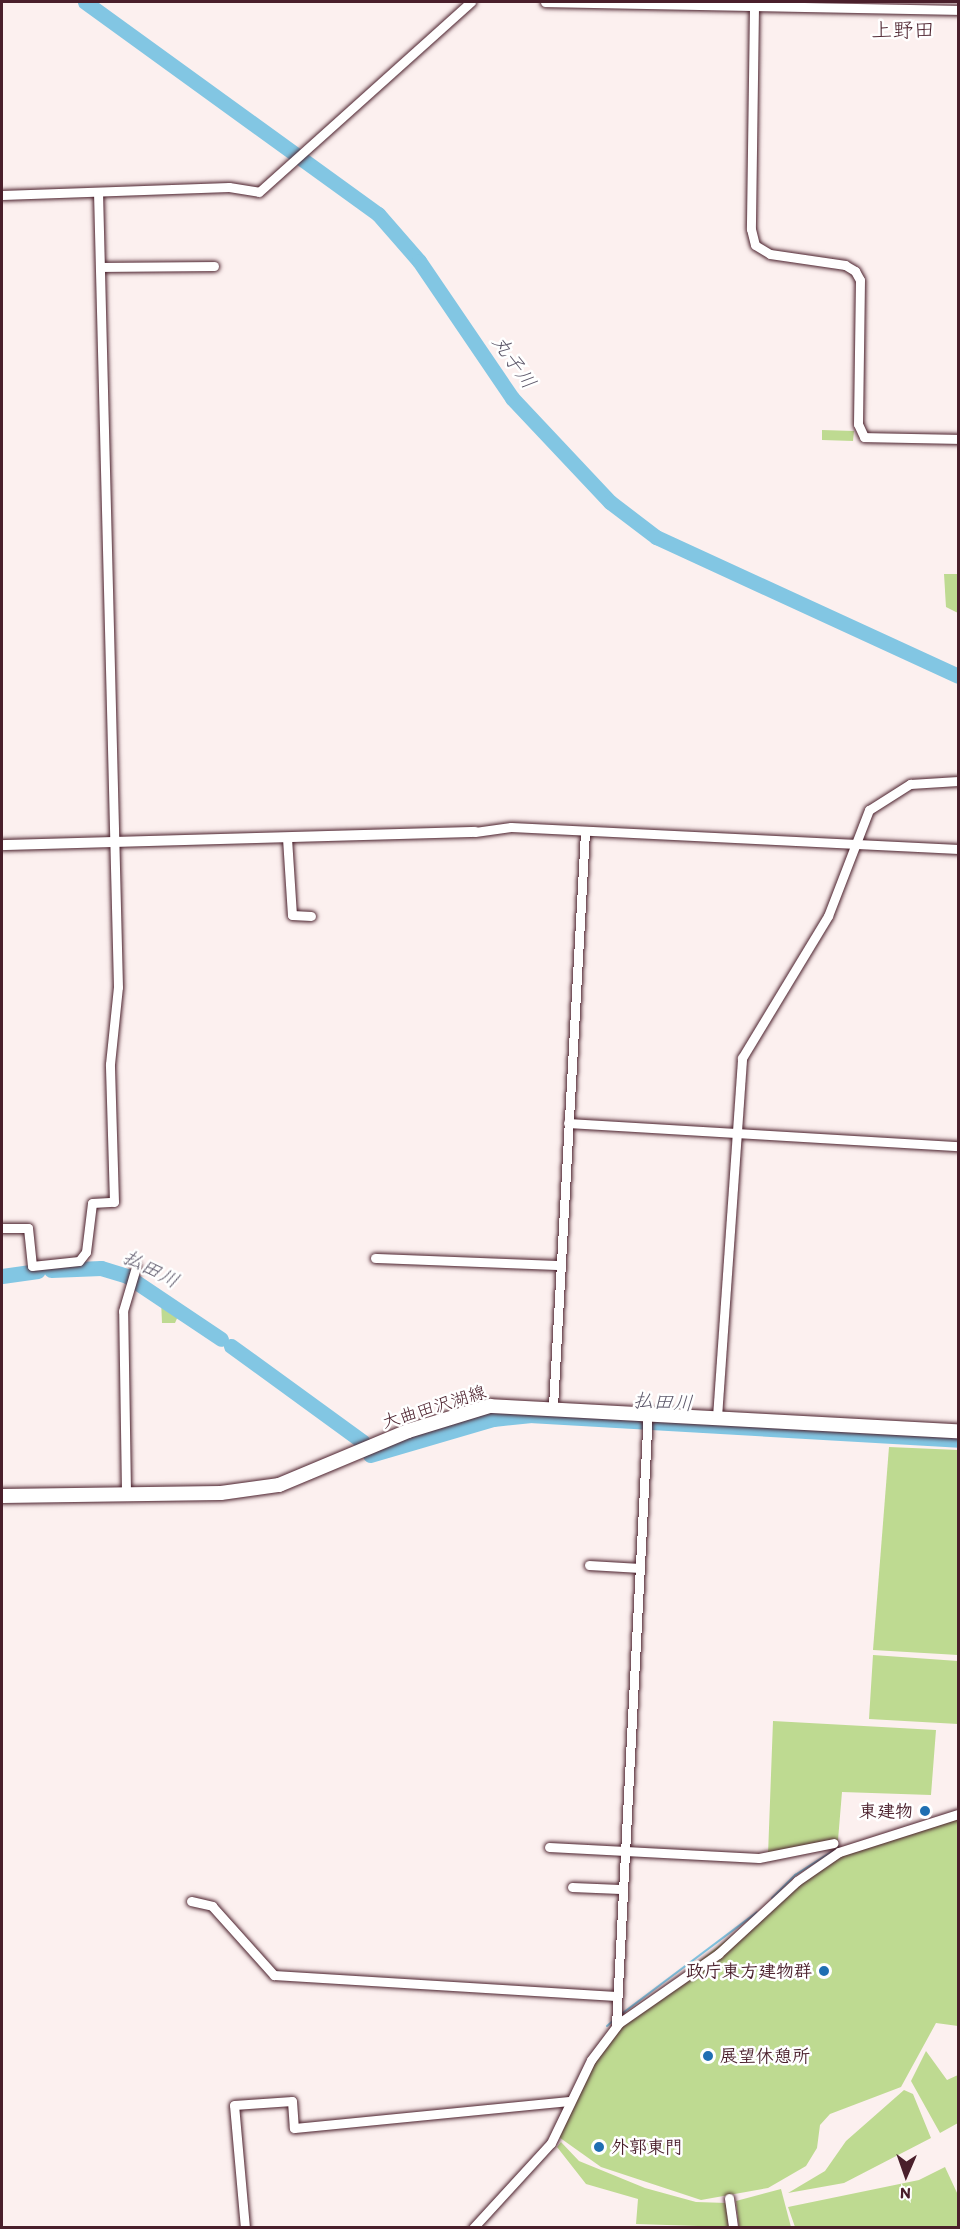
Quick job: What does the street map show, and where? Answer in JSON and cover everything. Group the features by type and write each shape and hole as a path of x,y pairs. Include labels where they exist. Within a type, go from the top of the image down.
{"main road":[{"name":"大曲田沢湖線","path":"2,1496 126,1492 221,1493 279,1485 408,1431 490,1406 553,1406 958,1431"}],"street":[{"path":"2,195 266,189 471,2"},
{"path":"545,2 695,4 754,8 958,10"},
{"path":"754,8 751,229 755,245 770,254 845,265 855,271 858,424 864,437 958,439"},
{"path":"2,1228 28,1228 32,1266 80,1261 86,1252 92,1203 114,1202 115,841 98,192"},
{"path":"100,267 214,266"},
{"path":"717,1417 733,1134 742,1058 828,916 853,847 880,799 910,784 958,781"},
{"path":"2,845 475,832 511,827 853,847 958,849"},
{"path":"553,1406 559,1264 585,832"},
{"path":"287,838 292,915 311,916"},
{"path":"568,1123 958,1146"},
{"path":"375,1258 559,1264"},
{"path":"126,1492 127,1286 136,1267"},
{"path":"616,2026 615,1996 620,1889 648,1412"},
{"path":"589,1565 640,1568"},
{"path":"473,2228 551,2143 591,2060 616,2026 718,1954 797,1881 839,1852 958,1814"},
{"path":"549,1848 759,1858 834,1843"},
{"path":"572,1887 620,1889"},
{"path":"191,1901 212,1906 274,1975 615,1996"},
{"path":"245,2228 234,2105 292,2101 294,2128 570,2101"},
{"path":"729,2198 733,2228"}],"green space":[{"path":"822,430 854,431 853,441 822,440"},
{"path":"944,574 958,574 958,613 946,607"},
{"path":"161,1300 179,1314 175,1323 162,1323"},
{"path":"889,1447 958,1450 958,1655 873,1650"},
{"path":"873,1655 958,1661 958,1724 869,1719"},
{"path":"773,1721 936,1730 931,1795 842,1792 838,1840 768,1855"},
{"path":"958,1814 958,2026 936,2023 901,2087 830,2114 820,2125 817,2148 806,2166 768,2188 701,2200 601,2167 556,2135 578,2083 616,2026 839,1852"},
{"path":"926,2051 947,2080 958,2075 958,2123 940,2133 911,2081"},
{"path":"904,2090 913,2094 931,2138 844,2183 788,2193 825,2171 846,2141"},
{"path":"561,2142 579,2161 645,2188 696,2202 727,2203 729,2227 636,2224 638,2199 586,2184 557,2147"},
{"path":"945,2167 958,2195 958,2227 795,2227 788,2207 919,2180"},
{"path":"781,2189 791,2227 739,2227 736,2201"}],"waterway":[{"name":"丸子川","path":"85,2 378,214 419,261 512,398 610,502 656,537 958,676"},
{"name":"払田川","path":"51,1270 101,1268 127,1276 221,1339"},
{"name":"払田川","path":"2,1276 38,1271"},
{"name":"払田川","path":"231,1346 363,1442"},
{"name":"払田川","path":"370,1455 493,1419 529,1415 958,1440"},
{"path":"772,1898 795,1875 839,1847"},
{"path":"620,2015 757,1912"},
{"path":"607,2026 614,2020"}],"place":[{"name":"東建物","path":"925,1811"},
{"name":"政庁東方建物群","path":"824,1971"},
{"name":"展望休憩所","path":"708,2056"},
{"name":"外郭東門","path":"599,2147"}],"district":[{"name":"上野田","path":"903,30"}]}
